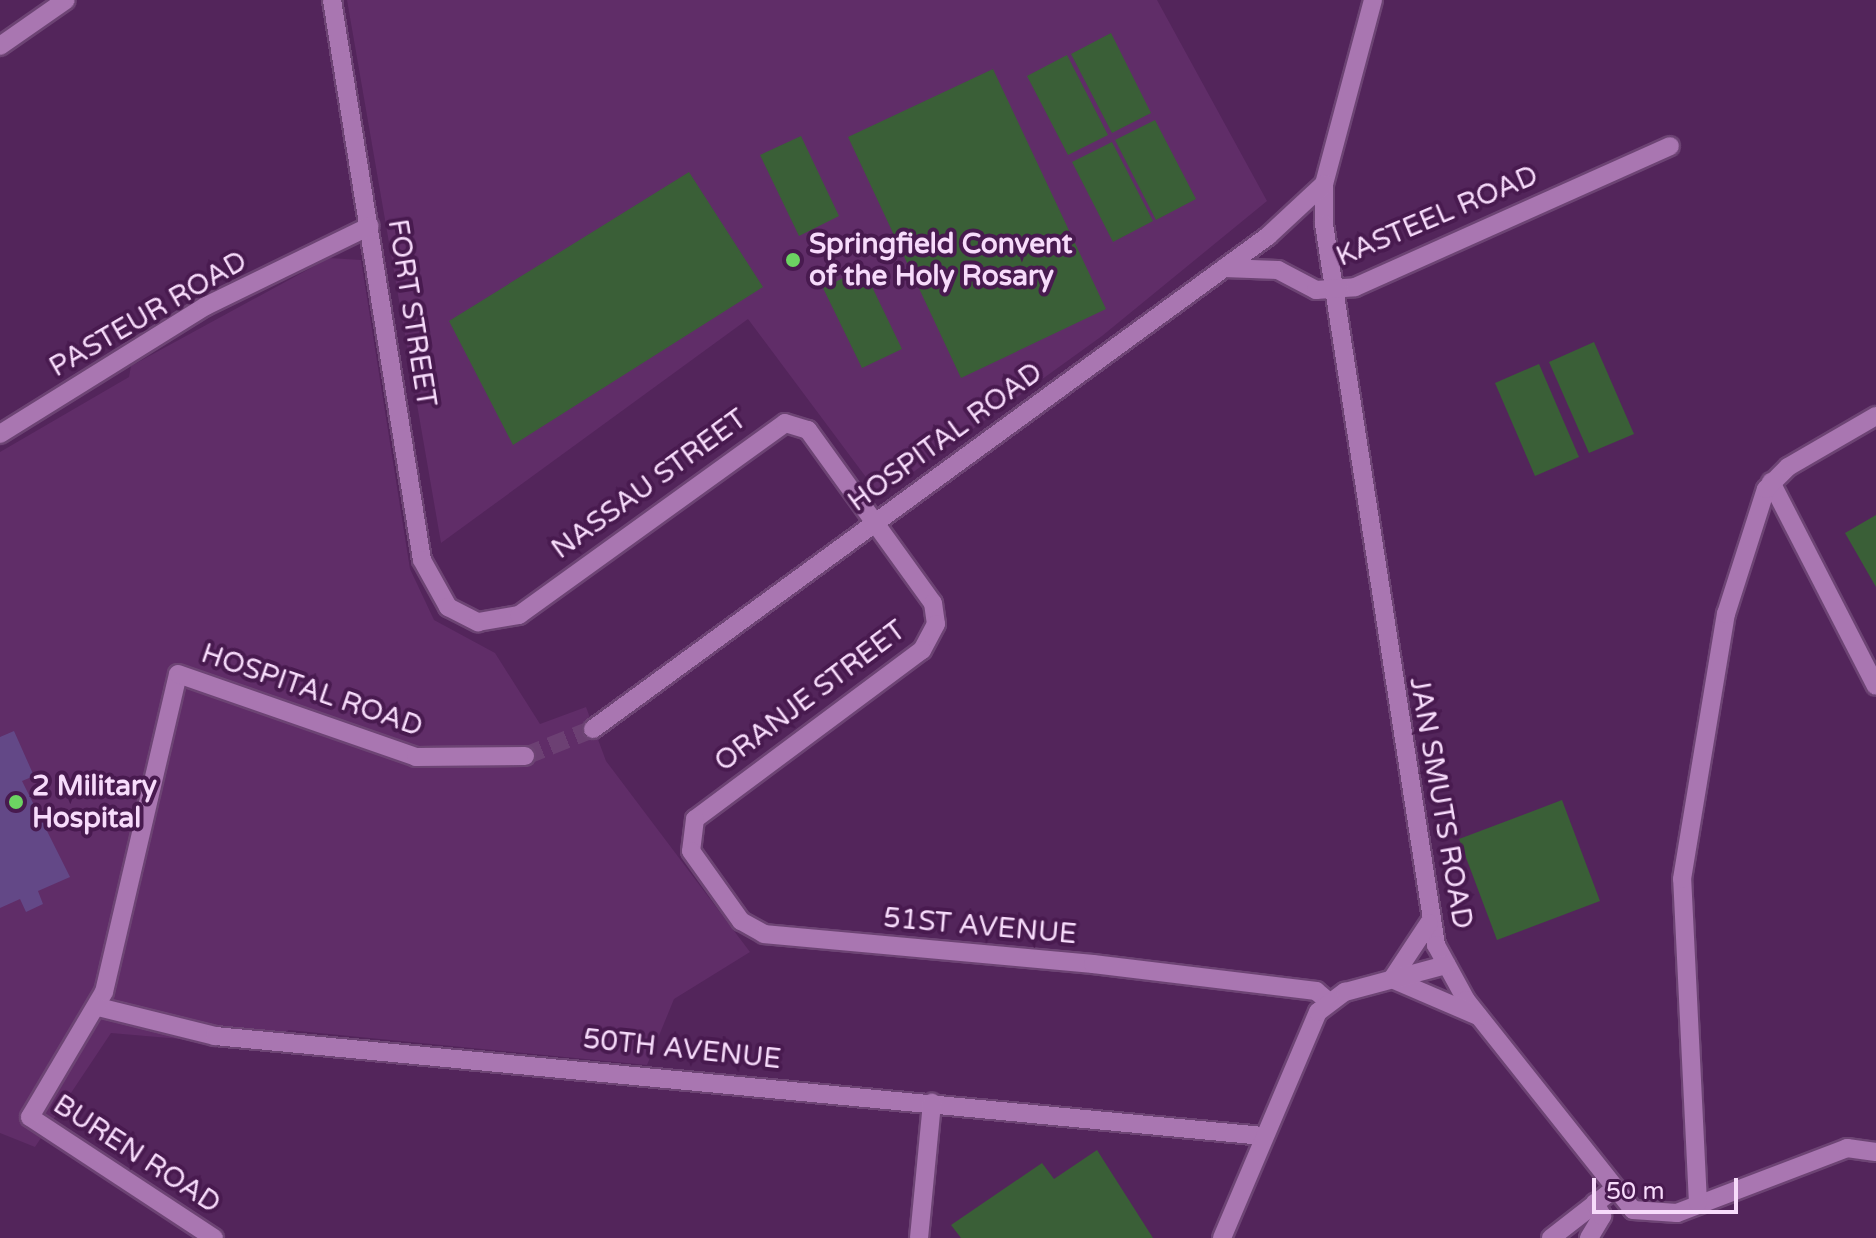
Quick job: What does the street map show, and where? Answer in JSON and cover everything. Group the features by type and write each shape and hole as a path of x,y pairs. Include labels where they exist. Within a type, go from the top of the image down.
{"street":[{"path":"0,46 66,0"},
{"name":"FORT STREET","path":"332,0 422,560 441,599 466,619"},
{"name":"JAN SMUTS ROAD","path":"1373,0 1324,184 1334,289 1429,923 1446,965 1478,1016 1633,1210 1660,1217 1847,1148 1876,1152"},
{"name":"KASTEEL ROAD","path":"1221,268 1278,270 1316,290 1355,287 1670,146"},
{"name":"HOSPITAL ROAD","path":"593,729 1287,222 1324,184"},
{"name":"PASTEUR ROAD","path":"0,434 206,306 370,226"},
{"path":"1698,1203 1683,1011 1683,849 1737,568 1771,482 1876,416"},
{"name":"NASSAU STREET","path":"466,619 490,624 519,615 785,423 808,430 875,523"},
{"path":"1771,482 1876,686"},
{"name":"ORANJE STREET","path":"693,823 929,642 933,603 875,523"},
{"name":"HOSPITAL ROAD","path":"98,1007 122,929 178,674 416,757 525,756"},
{"name":"51ST AVENUE","path":"693,823 695,859 741,921 764,934 1093,964 1316,991 1329,1002"},
{"path":"1392,979 1429,923"},
{"path":"1222,1238 1309,1024 1329,1002 1392,979 1446,965"},
{"path":"1392,979 1462,1015 1478,1016"},
{"name":"50TH AVENUE","path":"98,1007 215,1036 1263,1136"},
{"name":"BUREN ROAD","path":"98,1007 30,1117 214,1238"},
{"path":"919,1238 932,1103"},
{"path":"1551,1238 1614,1189"},
{"path":"1589,1238 1602,1216 1595,1203"}],"shaded area":[{"name":"Springfield Convent of the Holy Rosary","path":"347,0 1157,0 1267,201 1102,336 880,496 748,319 441,543"},
{"path":"329,258 361,260 410,569 434,620 495,653 540,724 586,707 606,761 750,952 674,999 647,1065 288,1030 284,1048 111,1033 35,1147 0,1133 0,452 129,377 131,366"}],"green space":[{"path":"1111,33 1151,113 1112,133 1071,54"},
{"path":"1067,55 1108,135 1068,155 1027,76"},
{"path":"993,69 1106,309 961,378 848,137"},
{"path":"1155,120 1196,199 1156,220 1115,140"},
{"path":"801,136 839,216 799,236 760,155"},
{"path":"1112,142 1153,221 1113,242 1072,162"},
{"path":"689,172 763,287 513,445 449,321"},
{"path":"863,268 902,349 862,368 823,288"},
{"path":"1594,342 1634,434 1589,453 1549,362"},
{"path":"1539,364 1579,457 1535,476 1495,383"},
{"path":"1876,515 1876,587 1845,533"},
{"path":"1562,800 1600,901 1497,940 1459,839"},
{"path":"1097,1150 1153,1238 961,1238 951,1225 1042,1163 1054,1179"}],"building":[{"name":"2 Military Hospital","path":"14,731 34,776 22,781 70,877 38,891 43,904 26,912 20,899 0,908 0,737"}],"tunnel":[{"path":"525,756 593,729"}],"place":[{"name":"Springfield Convent of the Holy Rosary","path":"793,260"},
{"name":"2 Military Hospital","path":"16,802"}]}
